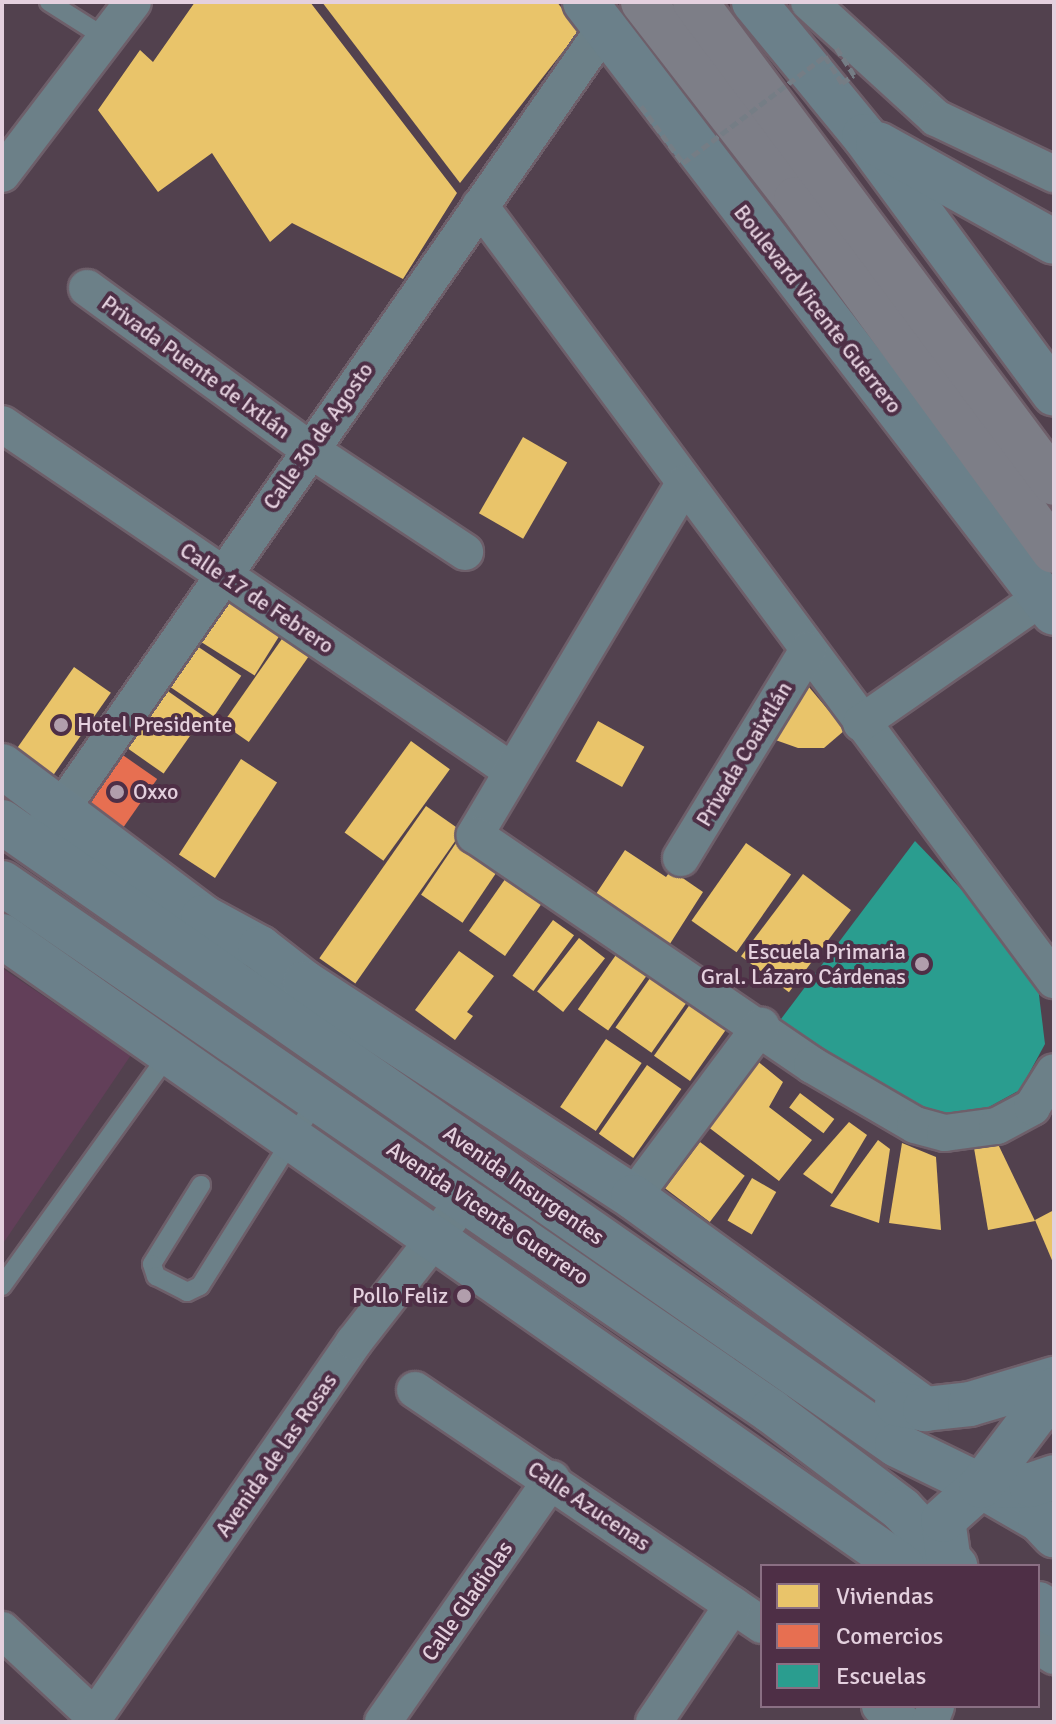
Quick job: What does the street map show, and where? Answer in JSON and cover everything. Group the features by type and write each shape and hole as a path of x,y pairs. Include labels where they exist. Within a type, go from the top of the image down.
{"highway":[{"name":"Boulevard Vicente Guerrero","path":"643,2 796,199 1054,551"},
{"path":"695,2 1054,483"}],"main road":[{"path":"767,8 1054,394"},
{"name":"Boulevard Vicente Guerrero","path":"594,16 1048,605"},
{"path":"864,136 1054,242"},
{"path":"2,766 62,808 203,917 260,948 305,983 633,1197 925,1409"},
{"name":"Avenida Insurgentes","path":"17,832 822,1389 897,1445 981,1486 1040,1520 1054,1535"},
{"name":"Avenida Vicente Guerrero","path":"2,883 182,1033 318,1098 466,1198 889,1500 952,1564"},
{"path":"203,917 240,988"},
{"path":"2,936 182,1033 294,1137 899,1564"},
{"path":"400,1154 428,1119"},
{"path":"822,1389 925,1409 970,1404 1054,1379"},
{"path":"952,1564 943,1520 981,1486 1054,1390"},
{"path":"981,1486 1031,1485 1054,1477"}],"street":[{"path":"2,174 133,2"},
{"path":"809,2 936,118 1054,174"},
{"name":"Calle 30 de Agosto","path":"17,832 62,808 221,574 480,206 594,16"},
{"path":"480,206 1054,980"},
{"name":"Privada Puente de Ixtlán","path":"87,288 309,449 465,552"},
{"name":"Calle 17 de Febrero","path":"2,424 512,771"},
{"path":"684,484 475,835 761,1026 812,1065 915,1125 945,1133 997,1126 1032,1107 1054,1072"},
{"path":"861,723 1048,605"},
{"name":"Privada Coaixtlán","path":"681,858 808,650"},
{"path":"633,1197 761,1026"},
{"name":"Avenida de las Rosas","path":"92,1719 354,1342 466,1198"},
{"name":"Calle Azucenas","path":"415,1390 552,1479 748,1615"},
{"name":"Calle Gladiolas","path":"383,1722 552,1479"},
{"path":"654,1722 748,1615"},
{"path":"2,1630 92,1719"},
{"path":"883,1708 903,1722"}],"lane":[{"path":"49,2 106,38"},
{"path":"2,1286 182,1033"},
{"path":"201,1185 152,1264 156,1276 187,1292 200,1286 318,1098"}],"path":[{"path":"641,106 683,163 825,56 842,83 854,75 835,46"}],"shaded area":[{"path":"2,968 131,1055 2,1245"}],"building: Viviendas":[{"path":"195,2 310,2 457,193 403,279 292,223 270,242 212,153 158,192 98,110 140,50 153,62"},
{"path":"322,2 557,2 579,31 460,183"},
{"path":"523,437 567,463 523,539 479,513"},
{"path":"230,594 284,628 255,675 200,641"},
{"path":"284,636 310,654 249,742 223,724"},
{"path":"194,644 241,676 214,716 167,685"},
{"name":"Hotel Presidente","path":"74,667 111,693 48,783 11,757"},
{"path":"803,680 845,730 824,748 798,748 767,737"},
{"path":"162,687 204,716 164,774 122,744"},
{"path":"598,721 644,747 622,787 576,761"},
{"path":"411,741 450,769 383,861 345,832"},
{"path":"241,759 277,782 215,878 179,855"},
{"path":"426,806 462,831 355,984 319,958"},
{"path":"458,840 499,868 463,923 421,895"},
{"path":"746,843 791,875 737,952 692,921"},
{"path":"625,850 666,877 671,870 703,892 666,950 592,900"},
{"path":"803,874 851,910 789,992 741,956"},
{"path":"508,875 544,900 505,956 469,931"},
{"path":"553,920 574,935 533,991 512,976"},
{"path":"579,938 605,958 563,1012 537,992"},
{"path":"459,951 494,976 467,1012 473,1016 455,1040 415,1010"},
{"path":"618,952 648,973 608,1031 578,1009"},
{"path":"655,971 691,996 651,1053 615,1028"},
{"path":"693,1000 729,1025 690,1081 654,1056"},
{"path":"606,1039 642,1063 596,1131 560,1107"},
{"path":"755,1059 783,1082 769,1107 812,1140 779,1181 703,1123"},
{"path":"647,1065 681,1089 633,1158 599,1134"},
{"path":"800,1093 834,1119 824,1133 789,1107"},
{"path":"849,1122 867,1135 832,1194 803,1174"},
{"path":"878,1140 890,1149 879,1223 830,1206"},
{"path":"700,1142 745,1176 710,1222 665,1188"},
{"path":"997,1142 1035,1221 988,1230 974,1148"},
{"path":"902,1143 936,1157 941,1230 889,1223"},
{"path":"752,1178 776,1192 752,1234 728,1220"},
{"path":"1054,1210 1054,1265 1035,1220"}],"building: Comercios":[{"name":"Oxxo","path":"117,751 157,779 119,834 79,806"}],"building: Escuelas":[{"name":"Escuela Primaria Gral. Lázaro Cárdenas","path":"915,841 963,891 1038,987 1045,1044 1020,1090 980,1112 941,1114 898,1098 778,1023"}],"place":[{"name":"Hotel Presidente","path":"61,725"},
{"name":"Oxxo","path":"117,792"},
{"name":"Escuela Primaria Gral. Lázaro Cárdenas","path":"922,964"},
{"name":"Pollo Feliz","path":"464,1296"}]}
